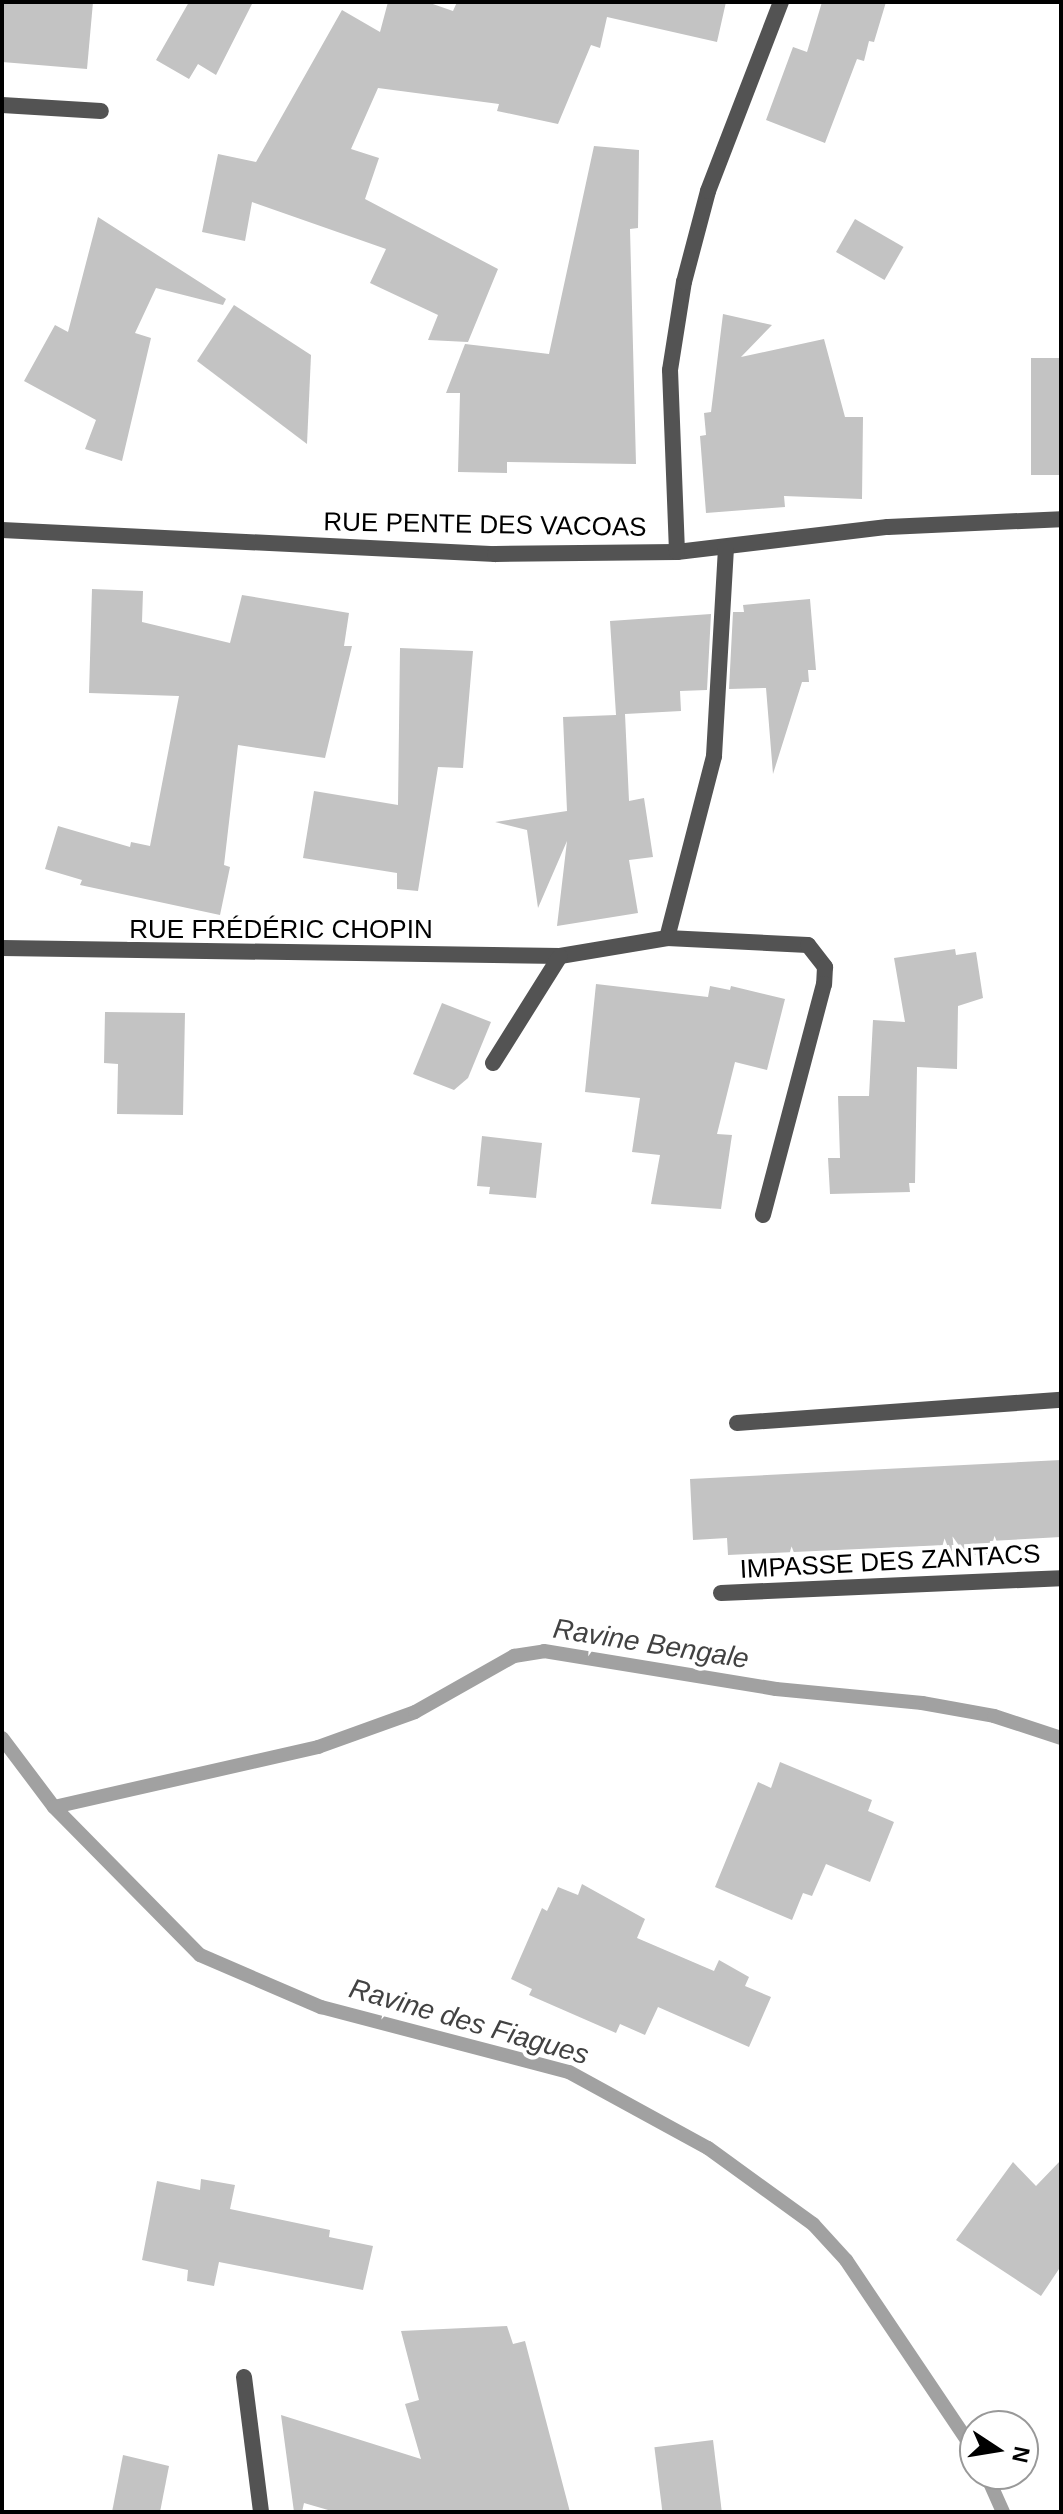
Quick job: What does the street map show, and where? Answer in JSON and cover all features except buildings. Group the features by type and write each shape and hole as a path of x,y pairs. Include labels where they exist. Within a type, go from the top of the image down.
{"street":[{"path":"677,552 670,370 684,282 708,191 781,2"},
{"path":"2,105 101,111"},
{"name":"RUE PENTE DES VACOAS","path":"2,530 495,554 677,552 888,527 1061,519"},
{"path":"667,938 714,756 726,548"},
{"name":"RUE FRÉDÉRIC CHOPIN","path":"2,948 560,956 667,938 808,945 825,967 763,1215"},
{"path":"493,1063 560,956"},
{"path":"737,1423 1061,1400"},
{"name":"IMPASSE DES ZANTACS","path":"721,1593 1061,1578"},
{"path":"244,2377 261,2512"}],"waterway":[{"name":"Ravine Bengale","path":"2,1738 54,1807 318,1747 415,1712 514,1656 544,1651 776,1689 922,1703 994,1716 1061,1738"},
{"name":"Ravine des Fiagues","path":"54,1807 200,1955 321,2007 569,2072 708,2148 813,2224 846,2260 959,2428"},
{"name":"Ravine des Fiagues","path":"993,2490 1003,2512"}]}
